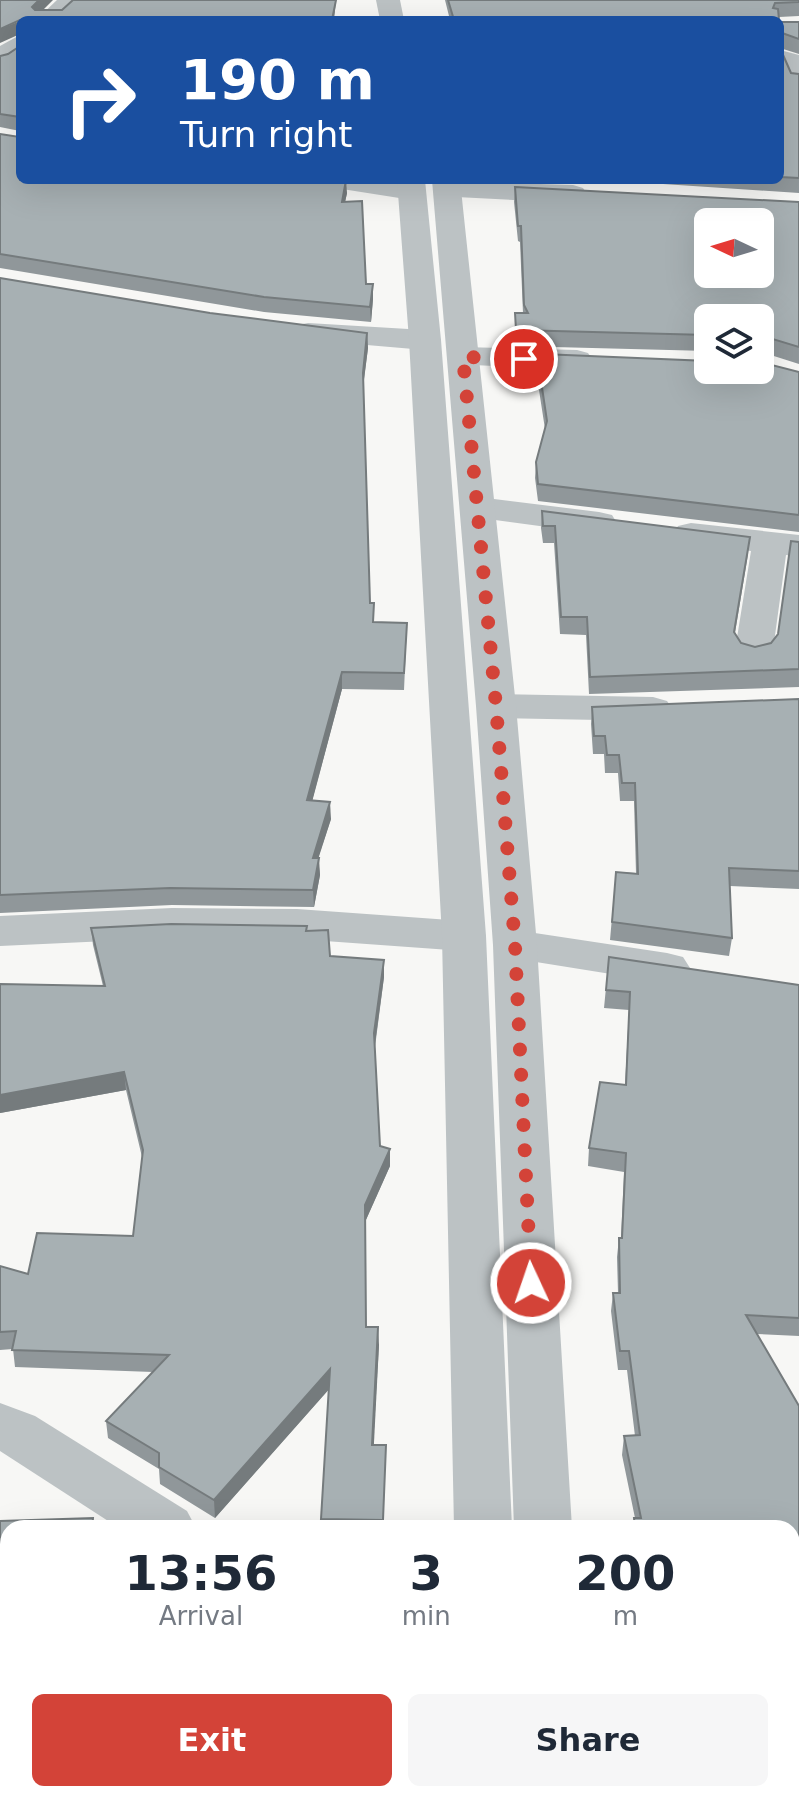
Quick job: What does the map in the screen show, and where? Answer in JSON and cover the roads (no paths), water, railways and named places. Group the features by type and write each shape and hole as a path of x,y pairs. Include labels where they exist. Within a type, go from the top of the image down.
{"street":[{"path":"53,16 72,0"},
{"path":"0,59 16,46"},
{"path":"784,58 789,59 799,78"},
{"path":"483,1520 444,349 429,185 602,194"},
{"path":"283,329 444,349 601,361"},
{"path":"444,349 478,508 496,706 515,945 543,1520"},
{"path":"478,508 784,545 754,650"},
{"path":"496,706 607,710 694,708"},
{"path":"0,931 172,923 281,923 464,936"},
{"path":"515,945 705,973"},
{"path":"0,1426 15,1432 154,1520"}]}
